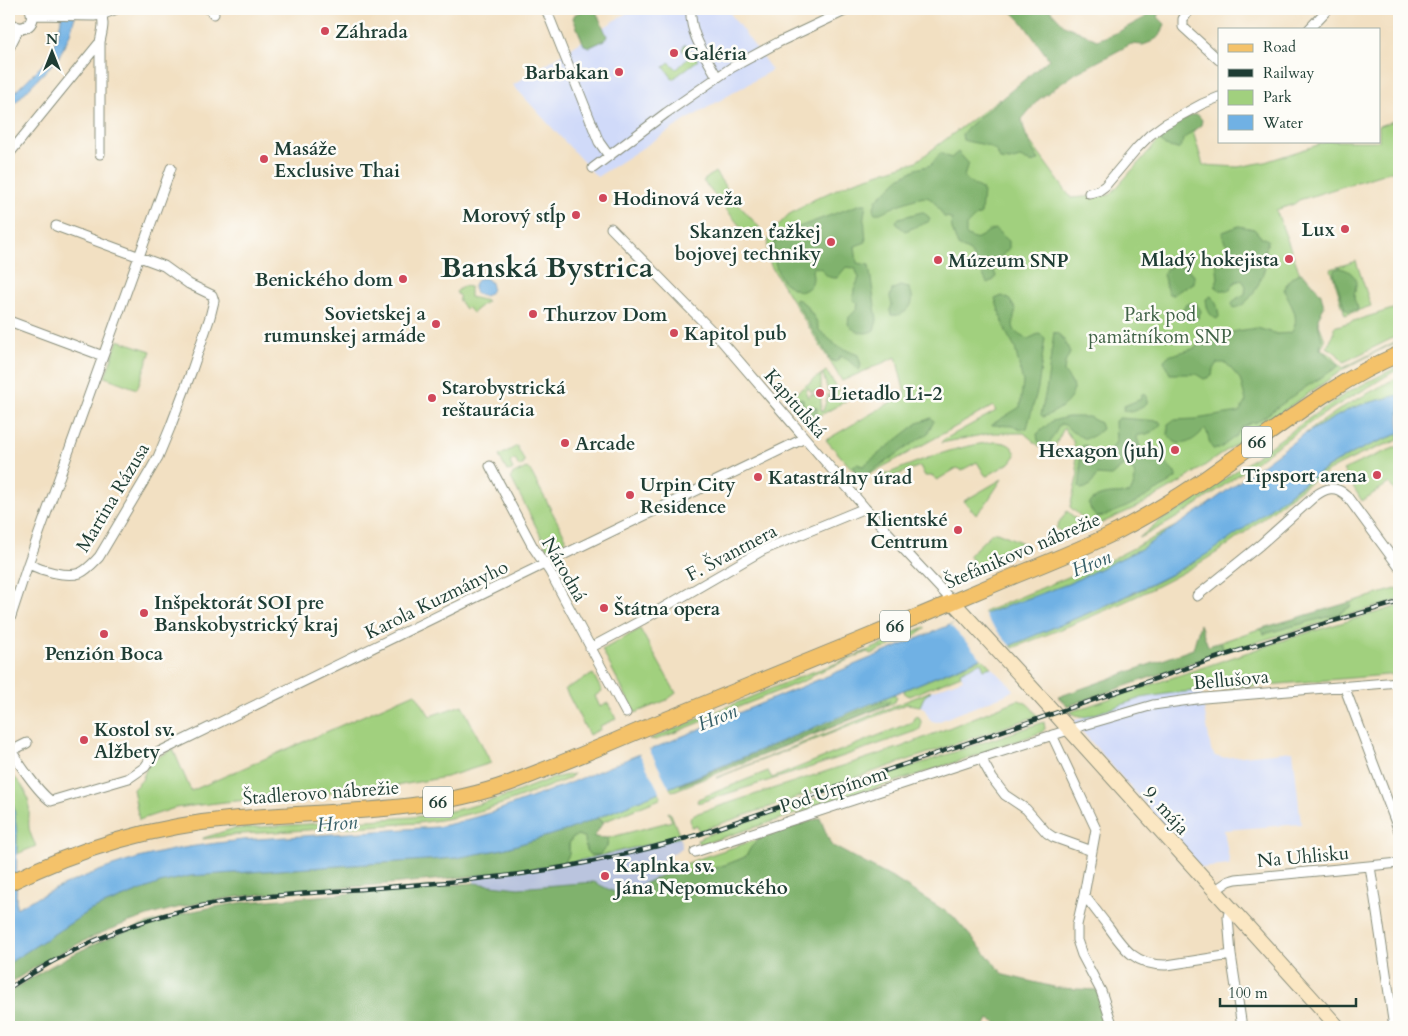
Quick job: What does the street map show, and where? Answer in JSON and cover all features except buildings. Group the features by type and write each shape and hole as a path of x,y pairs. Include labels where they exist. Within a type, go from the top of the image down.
{"main road":[{"name":"Štefánikovo nábrežie","path":"635,733 1087,546 1148,515 1204,480 1328,392 1399,354"},
{"name":"9. mája","path":"952,602 1338,1027"},
{"name":"Štadlerovo nábrežie","path":"9,882 90,848 114,840 163,830 230,819 409,806 473,795 549,768 635,733"}],"street":[{"path":"9,46 13,25 26,27 29,25 33,18 32,12 79,16 101,14 114,9"},
{"path":"546,9 599,142 608,156"},
{"path":"691,9 691,22 694,32 717,77"},
{"path":"593,168 717,77 747,58 835,12 849,9"},
{"path":"1190,9 1183,19 1183,27 1218,59"},
{"path":"1310,28 1328,9"},
{"path":"100,154 100,42 103,24 101,14"},
{"path":"9,154 100,42"},
{"path":"1089,193 1098,191 1106,186 1150,135 1165,124 1218,97"},
{"path":"9,622 28,564 171,168"},
{"name":"Martina Rázusa","path":"28,564 65,574 80,573 91,566 99,557 158,457 190,378 214,301 212,295 189,284 164,266 56,226"},
{"name":"Kapitulská","path":"611,228 720,339 866,508 952,602"},
{"path":"9,321 103,356"},
{"name":"Karola Kuzmányho","path":"10,750 51,801 129,778 145,766 157,753 805,438"},
{"name":"Národná","path":"490,466 626,713"},
{"path":"1197,596 1260,545 1322,490 1329,488 1337,488 1346,495 1399,567"},
{"name":"F. Švantnera","path":"590,648 763,550 866,508"},
{"name":"Bellušova","path":"1069,729 1139,708 1175,701 1399,682"},
{"path":"1344,686 1399,831"},
{"name":"Pod Urpínom","path":"695,852 1069,729"},
{"path":"1052,735 1094,824 1096,834 1077,925 1078,945 1102,991 1113,1027"},
{"path":"10,750 26,743"},
{"path":"981,758 992,778 1005,795 1026,809 1047,833 1092,851"},
{"name":"Na Uhlisku","path":"1214,891 1229,881 1236,879 1399,864"},
{"path":"1370,866 1394,1027"},
{"path":"1084,895 1123,947 1133,956 1145,962 1167,965 1231,955"},
{"path":"1230,908 1228,917 1231,955 1242,1027"}],"shaded area":[{"path":"633,9 727,9 772,70 683,122 597,177 513,85"},
{"path":"981,662 984,669 991,667 1013,690 937,722 932,721 924,708 920,706 924,697 931,691 963,679 960,672"},
{"path":"1201,690 1211,750 1215,756 1222,758 1293,751 1301,824 1224,830 1230,865 1201,868 1073,721 1141,698"},
{"path":"680,837 682,848 662,860 666,872 639,886 614,892 594,882 518,888 474,883 473,876 564,864"}],"green space":[{"path":"588,9 595,9 607,36 605,40 590,47 584,45 573,18 575,14"},
{"path":"1009,9 1049,9 1064,25 1097,40 1118,32 1146,17 1150,9 1163,9 1157,16 1165,24 1160,36 1151,42 1143,45 1131,44 1076,73 1038,100 1022,119 1028,141 1039,160 1032,162 1020,158 1010,161 1000,160 998,154 990,147 963,140 962,134 970,125 1049,59 1022,22"},
{"path":"685,44 698,60 673,79 664,67 669,62 677,69 689,57 682,50"},
{"name":"Park pod pamätníkom SNP","path":"999,99 1071,198 1110,195 1167,131 1192,128 1203,165 1238,167 1265,162 1327,142 1380,142 1380,126 1399,119 1399,169 1299,200 1294,204 1276,210 1325,340 1321,349 1331,355 1343,368 1399,341 1344,369 1181,482 1141,505 1093,527 1070,507 1078,474 1073,441 1064,428 1052,452 1045,451 1024,433 992,433 941,443 943,440 996,411 993,406 861,479 826,440 905,394 896,357 842,381 771,266 767,250 768,240 774,230 788,215 815,199 852,182 917,161"},
{"path":"1192,115 1198,115 1202,120 1201,125 1183,139 1182,145 1178,149 1165,146 1161,142 1161,139 1174,124"},
{"path":"958,152 969,164 964,177 983,190 981,214 966,226 966,235 974,239 995,229 1009,241 1009,248 997,261 993,269 996,276 994,280 987,283 970,252 958,246 952,229 951,218 944,217 936,204 929,198 912,200 880,213 875,213 873,210 877,199 901,177 916,169 931,165 940,153 951,158"},
{"path":"715,172 738,204 760,228 748,236 703,181"},
{"path":"861,204 866,204 864,216 866,242 855,246 857,263 869,265 877,320 874,330 867,333 856,331 848,324 849,317 857,309 858,304 853,299 854,290 859,278 855,268 846,267 837,278 829,277 822,269 814,267 811,284 807,289 800,292 786,284 782,279 775,262 774,250 774,238 785,232"},
{"path":"922,212 930,219 928,222 905,231 896,221 899,218"},
{"path":"1239,226 1254,229 1261,237 1268,240 1265,250 1269,255 1261,279 1253,294 1247,301 1234,308 1232,304 1236,299 1245,294 1246,286 1242,280 1235,282 1230,290 1220,290 1215,286 1218,278 1216,262 1222,258 1240,261 1244,256 1230,247 1223,237 1223,232"},
{"path":"1356,261 1371,306 1345,315 1331,269"},
{"path":"1178,264 1188,269 1194,276 1194,283 1174,295 1169,294 1163,275 1166,269"},
{"path":"1339,268 1348,271 1355,278 1354,299 1358,309 1349,311 1345,309 1334,274 1335,270"},
{"path":"1301,273 1310,280 1321,294 1324,307 1318,318 1322,339 1320,349 1339,366 1257,422 1242,427 1236,436 1219,449 1213,449 1205,429 1187,442 1175,442 1168,435 1168,424 1174,420 1196,419 1239,412 1246,401 1240,379 1226,363 1217,363 1213,369 1212,376 1204,379 1196,374 1170,374 1164,360 1168,356 1192,349 1210,339 1237,331 1257,328 1277,334 1291,333 1294,327 1295,316 1284,290 1290,279"},
{"path":"463,286 470,287 470,297 487,301 472,313 467,307 465,309 458,299 460,298 456,292"},
{"path":"900,286 909,288 912,295 911,304 903,313 891,315 892,305 890,297 892,290"},
{"path":"1002,296 1009,299 1016,310 1013,325 1018,334 1028,339 1038,334 1045,338 1038,388 1027,428 1022,429 1013,426 991,425 1020,407 1023,382 1015,348 1007,334 995,299"},
{"path":"1211,296 1218,308 1219,317 1217,319 1210,313 1208,308 1206,299"},
{"path":"794,299 805,304 816,320 819,330 837,346 858,355 861,364 860,369 858,370 848,360 840,356 835,362 831,360"},
{"path":"1196,303 1201,311 1198,318 1191,321 1185,317 1182,311 1185,305"},
{"path":"1399,307 1399,335 1344,362 1327,347 1334,334 1334,327"},
{"path":"1054,332 1066,343 1070,353 1065,363 1064,372 1073,388 1070,399 1065,404 1043,417 1041,415"},
{"path":"118,340 151,351 137,389 105,377"},
{"path":"1399,366 1399,369 1333,408 1282,442 1185,512 1139,538 1158,522 1219,483 1321,410 1350,391"},
{"path":"826,371 846,401 812,420 804,419 787,399","holes":["823,374 827,388 830,389 827,391 834,393 827,395 830,397 827,398 823,411 821,410 821,395 811,394 808,398 806,393 808,387 811,392 821,391 821,376"]},
{"path":"1398,377 1399,395 1350,409 1303,435 1343,407"},
{"path":"1144,393 1147,403 1133,412 1123,410 1124,406 1141,399"},
{"path":"800,398 803,399 803,404 808,407 813,406 817,408 817,412 809,416 800,411 797,403"},
{"path":"1068,417 1089,417 1100,423 1102,429 1085,439 1065,425 1060,424 1048,446 1044,447 1038,441 1037,434 1052,421"},
{"path":"931,418 934,421 928,433 866,475 860,477 855,472 853,466 857,464 863,466 918,423"},
{"path":"1119,418 1159,421 1161,424 1156,429 1148,434 1138,435 1137,438 1142,453 1159,457 1176,474 1176,478 1125,508 1096,517 1089,504 1102,495 1130,493 1135,476 1132,470 1123,466 1111,476 1097,475 1089,486 1081,489 1079,487 1081,472 1079,449 1084,445 1088,446 1089,460 1095,463 1100,461 1116,442 1115,421"},
{"path":"1399,434 1399,440 1339,465 1320,476 1293,494 1216,553 1167,581 1142,594 1065,627 1013,648 1010,646 1116,602 1167,577 1216,548 1294,490 1330,466 1359,450"},
{"path":"994,442 1008,444 1013,448 1016,455 1011,462 987,476 977,462 962,470 957,468 937,480 932,476 925,476 920,466 884,480 882,476 951,451"},
{"path":"517,446 524,464 519,467 515,459 510,462 513,470 507,471 499,456"},
{"name":"Tipsport arena","path":"1399,446 1399,497 1389,483 1362,501 1343,470"},
{"path":"526,468 530,470 566,538 565,542 551,549 547,548 511,478 512,475"},
{"path":"1002,479 985,505 976,515 964,501"},
{"path":"1067,511 1082,524 1062,533 1056,528"},
{"path":"1176,526 1141,549 1068,584 985,614 984,612 1114,558"},
{"path":"997,532 1024,545 986,564 979,566 969,564 973,560 968,556 992,533"},
{"path":"1399,588 1399,600 1220,653 1223,647 1221,642 1259,629 1264,634 1350,607 1351,602"},
{"path":"1351,602 1350,607 1339,614 1264,634 1259,629"},
{"path":"1399,606 1399,674 1172,693 1141,698 1086,717 1070,712 1293,637"},
{"path":"1200,624 1208,646 1221,642 1223,647 1220,653 1068,706 1058,697 1193,649"},
{"path":"925,627 916,635 871,654 867,652 812,675 811,678 656,740 650,739 804,675"},
{"path":"640,629 676,693 667,700 635,713 602,650"},
{"path":"982,658 991,667 984,669 981,662 960,672 961,675 910,696 905,694 904,690"},
{"path":"593,674 602,691 595,696 600,707 608,703 616,719 600,726 601,729 589,735 565,689"},
{"path":"931,691 924,697 920,706 907,704 716,778"},
{"path":"415,693 430,716 462,705 491,763 446,777 390,787 175,808 139,820 133,789 142,780 149,762 173,749 191,791"},
{"path":"894,694 897,697 895,702 676,790 672,791 669,788"},
{"path":"886,700 890,701 886,705 680,786 681,784"},
{"path":"1018,700 1029,706 1037,716 699,831 697,826 691,827 690,818 698,813 901,747"},
{"path":"915,716 919,717 921,722 919,730 818,765 697,802 698,799 768,771 772,778 912,722"},
{"path":"1044,722 1045,729 1042,732 981,754 706,843 699,844 697,840 701,839 701,837"},
{"path":"9,771 26,792 29,808 29,828 36,846 17,854 17,835 9,787"},
{"path":"574,774 568,779 503,804 447,819 418,823 242,834 203,839 232,829 437,814 509,795 552,778"},
{"path":"659,792 660,799 603,822 597,818"},
{"path":"668,812 671,814 680,837 564,864 569,854 569,844 572,837 578,835 585,838 586,850 590,855 599,855 607,847 608,838 672,821"},
{"path":"597,818 603,822 594,837 608,838 607,847 599,855 590,855 586,850 585,838 578,835 572,838 569,844 569,854 564,864 451,878 259,895 181,907 113,928 49,959 9,984 9,963 91,910 160,883 190,876 456,858 503,849 568,830"},
{"path":"820,818 831,845 896,880 953,916 1004,975 1058,988 1097,990 1106,1011 1108,1027 1006,1027 988,1019 984,1027 9,1027 9,993 27,981 65,959 105,940 146,924 177,915 206,908 246,902 474,883 518,888 594,882 614,892 639,886 679,867 689,871 708,870 728,864 745,857 752,846 761,838"},
{"path":"761,838 752,846 745,857 728,864 708,870 689,871 679,867 695,860"}],"water":[{"path":"63,9 77,9 70,34 59,57 9,109 9,98 47,60 58,35"},
{"path":"483,278 489,281 492,287 489,293 483,296 477,293 474,287 477,281"},
{"path":"1399,395 1399,434 1349,455 1329,466 1294,490 1229,540 1168,576 1086,614 568,830 503,849 456,858 190,876 160,883 91,910 9,963 9,787 17,835 16,908 106,868 173,850 243,840 437,827 455,823 493,812 570,783 950,625 1068,584 1141,549 1199,511 1303,435 1350,409"}],"pier":[{"path":"984,612 987,619 1012,648 983,660 950,625"},
{"path":"649,749 670,789 660,793 639,753"}],"railway":[{"path":"9,988 72,951 117,931 164,915 203,906 234,900 442,883 512,875 593,861 674,842 1222,656 1399,602"}],"place":[{"name":"Záhrada","path":"325,31"},
{"name":"Galéria","path":"674,53"},
{"name":"Barbakan","path":"619,72"},
{"name":"Masáže Exclusive Thai","path":"264,159"},
{"name":"Hodinová veža","path":"603,198"},
{"name":"Morový stĺp","path":"576,215"},
{"name":"Lux","path":"1345,229"},
{"name":"Skanzen ťažkej bojovej techniky","path":"831,242"},
{"name":"Mladý hokejista","path":"1289,259"},
{"name":"Múzeum SNP","path":"938,260"},
{"name":"Benického dom","path":"403,279"},
{"name":"Thurzov Dom","path":"533,314"},
{"name":"Sovietskej a rumunskej armáde","path":"436,324"},
{"name":"Kapitol pub","path":"674,333"},
{"name":"Lietadlo Li-2","path":"820,393"},
{"name":"Starobystrická reštaurácia","path":"432,398"},
{"name":"Arcade","path":"565,443"},
{"name":"Hexagon (juh)","path":"1175,450"},
{"name":"Tipsport arena","path":"1377,475"},
{"name":"Katastrálny úrad","path":"758,477"},
{"name":"Urpin City Residence","path":"630,495"},
{"name":"Klientské Centrum","path":"958,530"},
{"name":"Štátna opera","path":"604,608"},
{"name":"Inšpektorát SOI pre Banskobystrický kraj","path":"144,613"},
{"name":"Penzión Boca","path":"104,634"},
{"name":"Kostol sv. Alžbety","path":"84,740"},
{"name":"Kaplnka sv. Jána Nepomuckého","path":"605,876"}],"district":[{"name":"Banská Bystrica","path":"547,267"}],"water label":[{"name":"Hron","path":"1091,563"},
{"name":"Hron","path":"717,717"},
{"name":"Hron","path":"337,823"}]}
